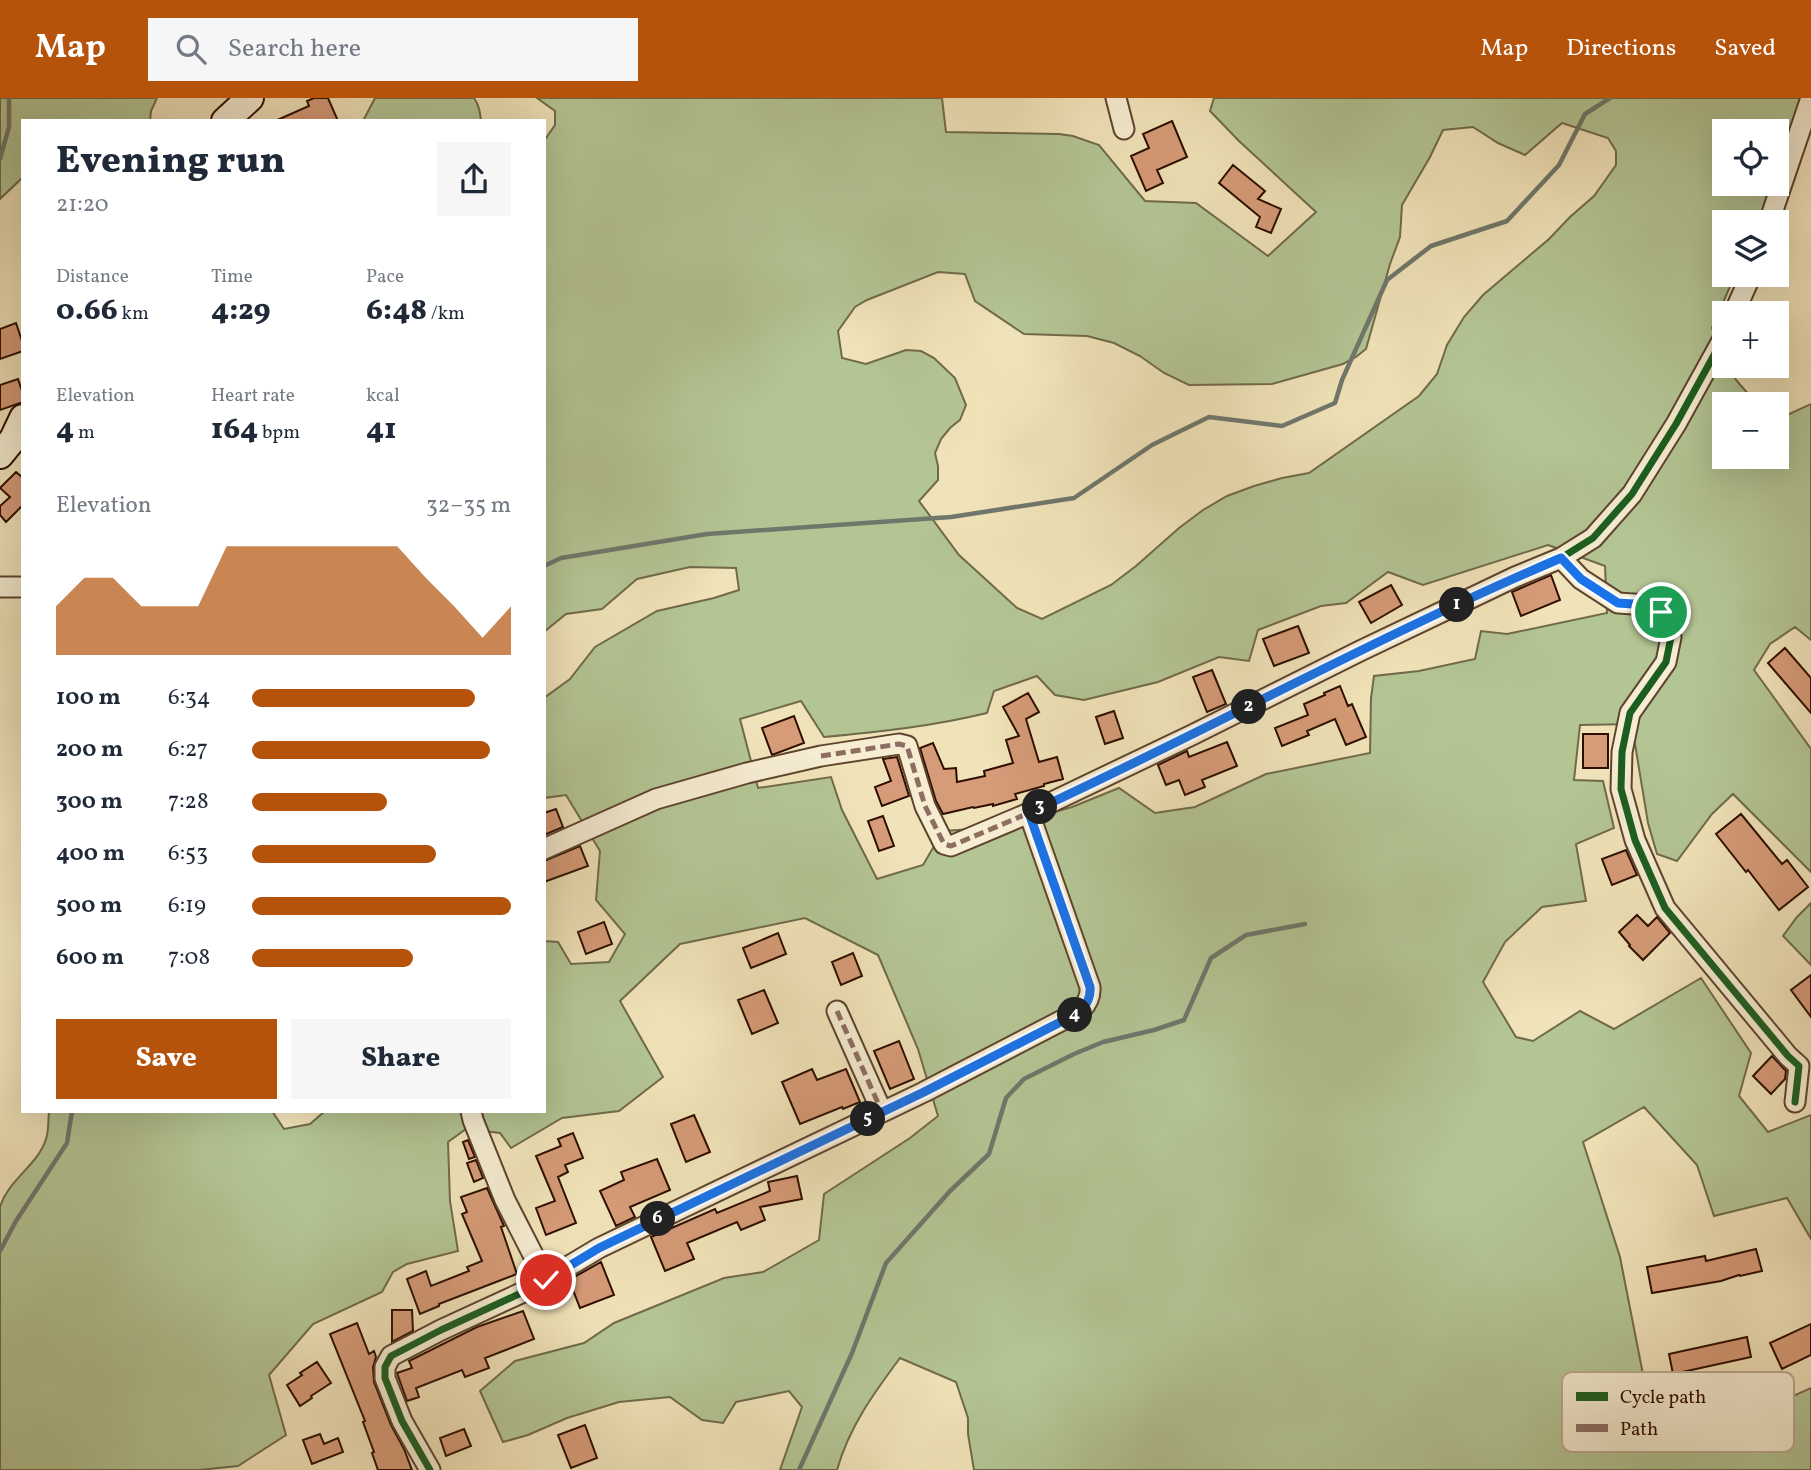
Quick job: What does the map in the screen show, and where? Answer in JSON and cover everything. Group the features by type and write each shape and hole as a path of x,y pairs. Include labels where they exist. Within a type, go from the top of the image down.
{"street":[{"path":"227,119 250,98"},
{"path":"1116,98 1124,129"},
{"path":"1773,210 1811,98"},
{"path":"546,848 656,799 784,764 899,744 907,746 925,806 944,844 951,846 1029,813 1360,651 1561,558 1593,538 1632,494 1676,424 1712,359"},
{"path":"0,455 13,439 21,422"},
{"path":"1561,558 1581,579 1618,603 1648,605 1661,612 1671,637 1666,662 1630,713 1622,752 1621,789 1635,841 1665,908 1788,1056 1805,1066 1795,1102"},
{"path":"0,587 21,587"},
{"path":"430,1470 402,1421 385,1378 387,1362 391,1356 546,1280 599,1248 882,1112 1080,1012 1091,994 1090,987 1029,813"},
{"path":"837,1011 882,1112"},
{"path":"472,1113 505,1200 546,1280"}],"green space":[{"path":"0,98 157,98 150,119 21,119 21,179 0,199"},
{"path":"375,98 474,98 481,119 364,119"},
{"path":"537,98 942,98 946,132 1059,134 1099,145 1145,201 1196,203 1268,256 1316,212 1210,111 1214,98 1811,98 1811,125 1789,164 1789,119 1712,119 1712,196 1771,196 1764,210 1712,210 1712,287 1730,287 1724,301 1712,301 1712,378 1735,378 1746,392 1712,392 1712,469 1789,469 1789,414 1811,404 1811,640 1795,627 1770,644 1754,670 1811,749 1811,872 1733,794 1712,814 1677,861 1657,854 1648,823 1633,732 1635,724 1580,725 1574,780 1603,781 1614,828 1576,844 1586,901 1542,907 1505,942 1483,982 1516,1037 1533,1041 1580,1011 1614,1029 1701,978 1751,1053 1739,1096 1768,1132 1811,1115 1811,1239 1787,1198 1714,1216 1697,1165 1644,1107 1583,1142 1620,1257 1643,1372 1562,1372 1562,1452 1794,1452 1794,1396 1811,1388 1811,1470 974,1470 968,1418 956,1382 900,1358 855,1425 837,1470 780,1470 802,1407 789,1391 736,1402 723,1423 702,1420 670,1397 619,1402 503,1442 480,1391 515,1361 584,1343 614,1323 724,1278 763,1272 819,1240 824,1194 910,1138 938,1116 918,1049 878,955 805,918 680,944 620,1001 663,1077 619,1111 562,1118 511,1148 500,1133 466,1129 448,1142 450,1201 458,1251 407,1264 393,1272 382,1292 313,1324 269,1375 286,1435 238,1466 199,1470 0,1470 0,1207 9,1189 42,1148 48,1133 49,1113 273,1113 284,1129 310,1124 323,1113 546,1113 546,941 558,942 571,964 609,962 625,934 596,900 600,851 566,795 546,798 546,697 570,679 595,647 657,611 739,590 736,568 690,567 637,579 602,609 566,614 546,630 546,138 555,125 555,111","holes":["1562,123 1608,138 1616,151 1616,165 1594,196 1549,239 1483,295 1464,317 1447,345 1437,374 1419,396 1309,473 1254,486 1227,496 1203,510 1111,585 1042,619 1017,608 959,555 919,501 938,480 935,453 941,439 960,420 966,405 955,378 934,358 921,351 906,350 866,364 842,358 838,331 855,307 938,272 965,274 975,301 1024,334 1087,336 1114,343 1189,385 1272,384 1343,364 1366,349 1400,237 1402,205 1443,130 1473,127 1498,143 1525,155","1548,545 1605,566 1607,613 1507,634 1481,631 1475,659 1419,671 1374,676 1370,753 1266,774 1195,807 1155,813 1119,788 1072,807 1003,827 943,831 923,865 877,879 842,810 831,777 758,788 740,719 801,701 824,737 906,728 987,713 994,691 1037,676 1055,695 1084,700 1158,682 1219,657 1249,661 1258,630 1321,606 1346,603 1388,572 1423,585"]},
{"path":"1811,903 1811,965 1783,936"}],"building":[{"path":"328,98 337,119 280,119 309,106 307,101"},
{"path":"1172,121 1187,157 1157,170 1163,183 1146,191 1131,156 1149,148 1143,134"},
{"path":"1233,165 1265,191 1258,199 1281,209 1271,233 1256,227 1260,217 1219,183"},
{"path":"16,323 21,338 21,352 0,359 0,329"},
{"path":"18,379 21,403 0,410 0,385"},
{"path":"16,472 21,476 21,507 6,522 0,515 0,506 10,497 0,488"},
{"path":"1551,575 1560,600 1521,616 1512,592"},
{"path":"1391,585 1402,605 1371,623 1359,602"},
{"path":"1298,626 1309,653 1274,666 1263,639"},
{"path":"1785,648 1811,678 1811,713 1768,663"},
{"path":"1212,670 1226,704 1207,712 1193,677"},
{"path":"1340,686 1348,706 1352,704 1366,737 1346,745 1335,719 1307,731 1309,735 1282,746 1275,728 1308,715 1304,704"},
{"path":"1028,693 1039,712 1026,719 1039,762 1057,757 1063,779 1015,794 1017,799 993,806 973,807 943,814 936,801 920,748 933,743 944,769 956,768 957,782 985,776 984,771 1013,763 1006,740 1019,736 1003,707"},
{"path":"1114,711 1123,738 1105,744 1096,717"},
{"path":"794,716 804,743 772,755 762,728"},
{"path":"1583,734 1608,734 1608,768 1583,768"},
{"path":"1227,742 1237,766 1202,780 1205,787 1185,795 1179,780 1166,785 1158,765 1187,751 1189,757"},
{"path":"897,757 909,796 882,806 875,787 891,781 883,759"},
{"path":"556,809 563,827 546,834 546,812"},
{"path":"1741,814 1782,864 1787,860 1808,887 1779,910 1716,834"},
{"path":"883,816 894,846 879,851 868,821"},
{"path":"580,846 588,866 546,881 546,860"},
{"path":"1626,850 1637,875 1612,885 1602,859"},
{"path":"1637,915 1648,926 1657,917 1670,933 1643,960 1619,932"},
{"path":"604,922 612,944 586,954 578,932"},
{"path":"778,933 786,954 751,968 743,948"},
{"path":"853,953 862,976 841,985 832,962"},
{"path":"1811,975 1811,1017 1791,990"},
{"path":"764,990 778,1023 752,1034 738,1000"},
{"path":"899,1041 914,1079 890,1089 874,1051"},
{"path":"1772,1056 1786,1071 1785,1079 1771,1094 1753,1076"},
{"path":"812,1069 817,1080 846,1069 860,1102 800,1124 782,1082"},
{"path":"694,1115 710,1152 686,1162 671,1124"},
{"path":"573,1133 583,1158 565,1165 568,1172 558,1177 576,1223 546,1235 536,1208 555,1201 536,1156 561,1146 558,1139"},
{"path":"468,1140 475,1157 469,1159 463,1142"},
{"path":"657,1159 670,1190 630,1207 635,1217 616,1226 600,1191 624,1180 621,1172"},
{"path":"476,1160 483,1178 474,1182 467,1163"},
{"path":"797,1176 802,1199 760,1207 765,1220 741,1230 737,1222 687,1243 694,1259 665,1271 651,1237 715,1209 717,1213 770,1191 768,1182"},
{"path":"487,1188 504,1226 501,1227 517,1274 420,1314 407,1279 426,1271 431,1286 469,1271 467,1267 482,1261 462,1214 467,1212 461,1197"},
{"path":"1756,1249 1762,1271 1652,1293 1647,1267 1705,1256 1706,1261"},
{"path":"601,1262 614,1295 580,1308 569,1280"},
{"path":"392,1310 412,1310 413,1331 392,1342"},
{"path":"523,1311 534,1339 485,1358 489,1368 465,1377 462,1370 416,1388 419,1397 407,1401 397,1373 412,1368 409,1361 477,1327"},
{"path":"357,1323 369,1354 374,1351 374,1382 412,1470 378,1470 363,1422 365,1421 330,1334"},
{"path":"1811,1324 1811,1355 1782,1369 1770,1343"},
{"path":"1747,1337 1751,1357 1673,1372 1669,1354"},
{"path":"317,1362 331,1383 300,1406 287,1385"},
{"path":"585,1425 597,1458 571,1468 558,1435"},
{"path":"464,1429 471,1446 446,1456 440,1438"},
{"path":"320,1434 324,1444 338,1438 343,1452 312,1464 303,1440"}],"waterway":[{"path":"0,159 9,127 9,98"},
{"path":"546,565 561,558 707,534 951,517 1074,498 1152,445 1209,417 1282,426 1335,403 1342,380 1387,280 1431,246 1507,221 1559,165 1585,114 1610,98"},
{"path":"799,1470 852,1353 886,1263 950,1191 989,1154 1006,1098 1024,1079 1074,1054 1103,1042 1184,1020 1211,958 1246,935 1305,924"},
{"path":"0,1251 16,1221 67,1143 72,1113"}],"marked path":[{"path":"821,756 899,744 907,746 925,806 944,844 951,846 1029,813"},
{"path":"837,1011 882,1112"}],"cycle path":[{"path":"430,1470 402,1421 385,1378 385,1367 391,1356 532,1288 599,1248 924,1092 1080,1011 1088,1000 1090,987 1029,813 1360,651 1561,558 1593,538 1632,494 1676,424 1712,359"},
{"path":"1561,558 1581,579 1618,603 1648,605 1661,612 1671,637 1666,662 1630,713 1622,752 1621,789 1635,840 1665,908 1799,1066 1795,1102"}],"route":[{"path":"546,1280 599,1248 924,1092 1080,1012 1091,994 1090,987 1029,813 1360,651 1561,558 1581,579 1618,603 1648,605 1661,612"}]}
